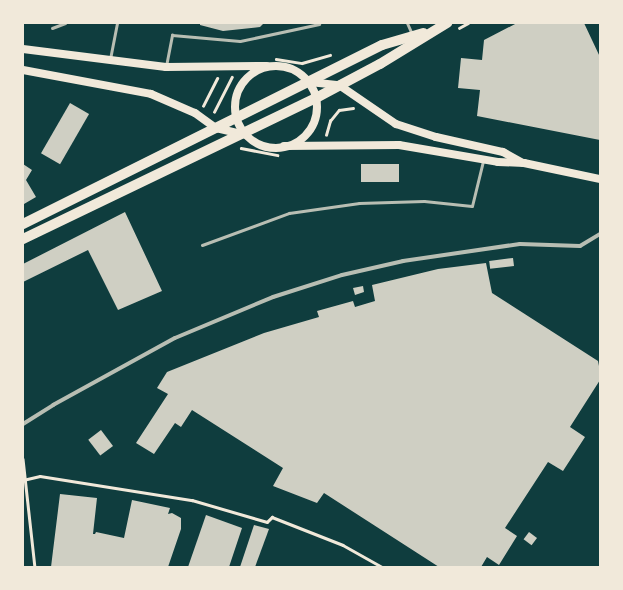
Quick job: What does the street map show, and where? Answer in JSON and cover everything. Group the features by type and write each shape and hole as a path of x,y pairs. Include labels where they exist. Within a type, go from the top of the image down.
{"main road":[{"path":"23,224 382,45 412,35 450,27"},
{"path":"23,239 244,134 316,98 380,64 427,33"},
{"path":"23,49 166,67 234,65 274,66 293,70 309,82 316,98 317,115 310,131 297,143 284,146"},
{"path":"244,134 236,118 236,100 243,83 257,71 274,66"},
{"path":"23,70 151,94 203,119 216,128 244,134 257,143 284,146 327,147 399,145 484,159 524,163 600,179"},
{"path":"309,82 339,85 396,124 436,137 503,152 524,163"}],"street":[{"path":"23,424 53,404 175,338 273,297 342,275 403,261 520,244 580,246 600,234"}],"lane":[{"path":"52,28 65,23"},
{"path":"110,61 118,23"},
{"path":"407,23 412,35"},
{"path":"166,67 172,35 240,41 318,24"},
{"path":"202,245 289,214 352,204 424,201 472,206 484,159"}],"path":[{"path":"450,27 468,23"},
{"path":"271,58 302,63 333,54"},
{"path":"203,119 216,110 234,73 234,65"},
{"path":"199,110 207,102 220,72"},
{"path":"327,147 325,131 330,121 339,110 355,108 361,101"},
{"path":"237,148 281,155"},
{"path":"23,459 35,567"},
{"path":"25,480 40,476 192,500 267,522 272,517 343,545 382,567"}],"building":[{"path":"200,23 264,23 260,27 223,31 200,25"},
{"path":"517,23 584,23 600,57 600,140 477,116 480,90 458,88 461,58 482,60 484,40"},
{"path":"70,103 89,114 60,164 41,153"},
{"path":"23,164 32,170 26,180 36,197 24,204"},
{"path":"361,164 399,164 399,182 361,182"},
{"path":"125,212 162,291 118,310 88,250 23,282 23,264"},
{"path":"513,258 514,266 490,269 489,261"},
{"path":"486,263 492,293 598,361 600,371 600,380 570,427 585,437 563,471 548,462 505,528 517,536 499,565 487,557 481,567 439,567 324,493 317,503 273,486 283,468 192,410 181,427 175,423 154,454 136,443 168,394 157,388 167,372 264,333 319,317 317,311 353,301 355,307 375,301 372,285 438,269"},
{"path":"363,286 364,292 355,295 353,288"},
{"path":"101,430 113,446 100,456 88,440"},
{"path":"60,494 97,498 93,534 96,532 124,538 132,500 170,508 168,514 172,513 181,518 181,529 168,567 51,567"},
{"path":"206,515 242,528 229,567 188,567"},
{"path":"254,525 269,529 255,567 240,567"},
{"path":"529,532 537,538 532,545 524,539"}]}
